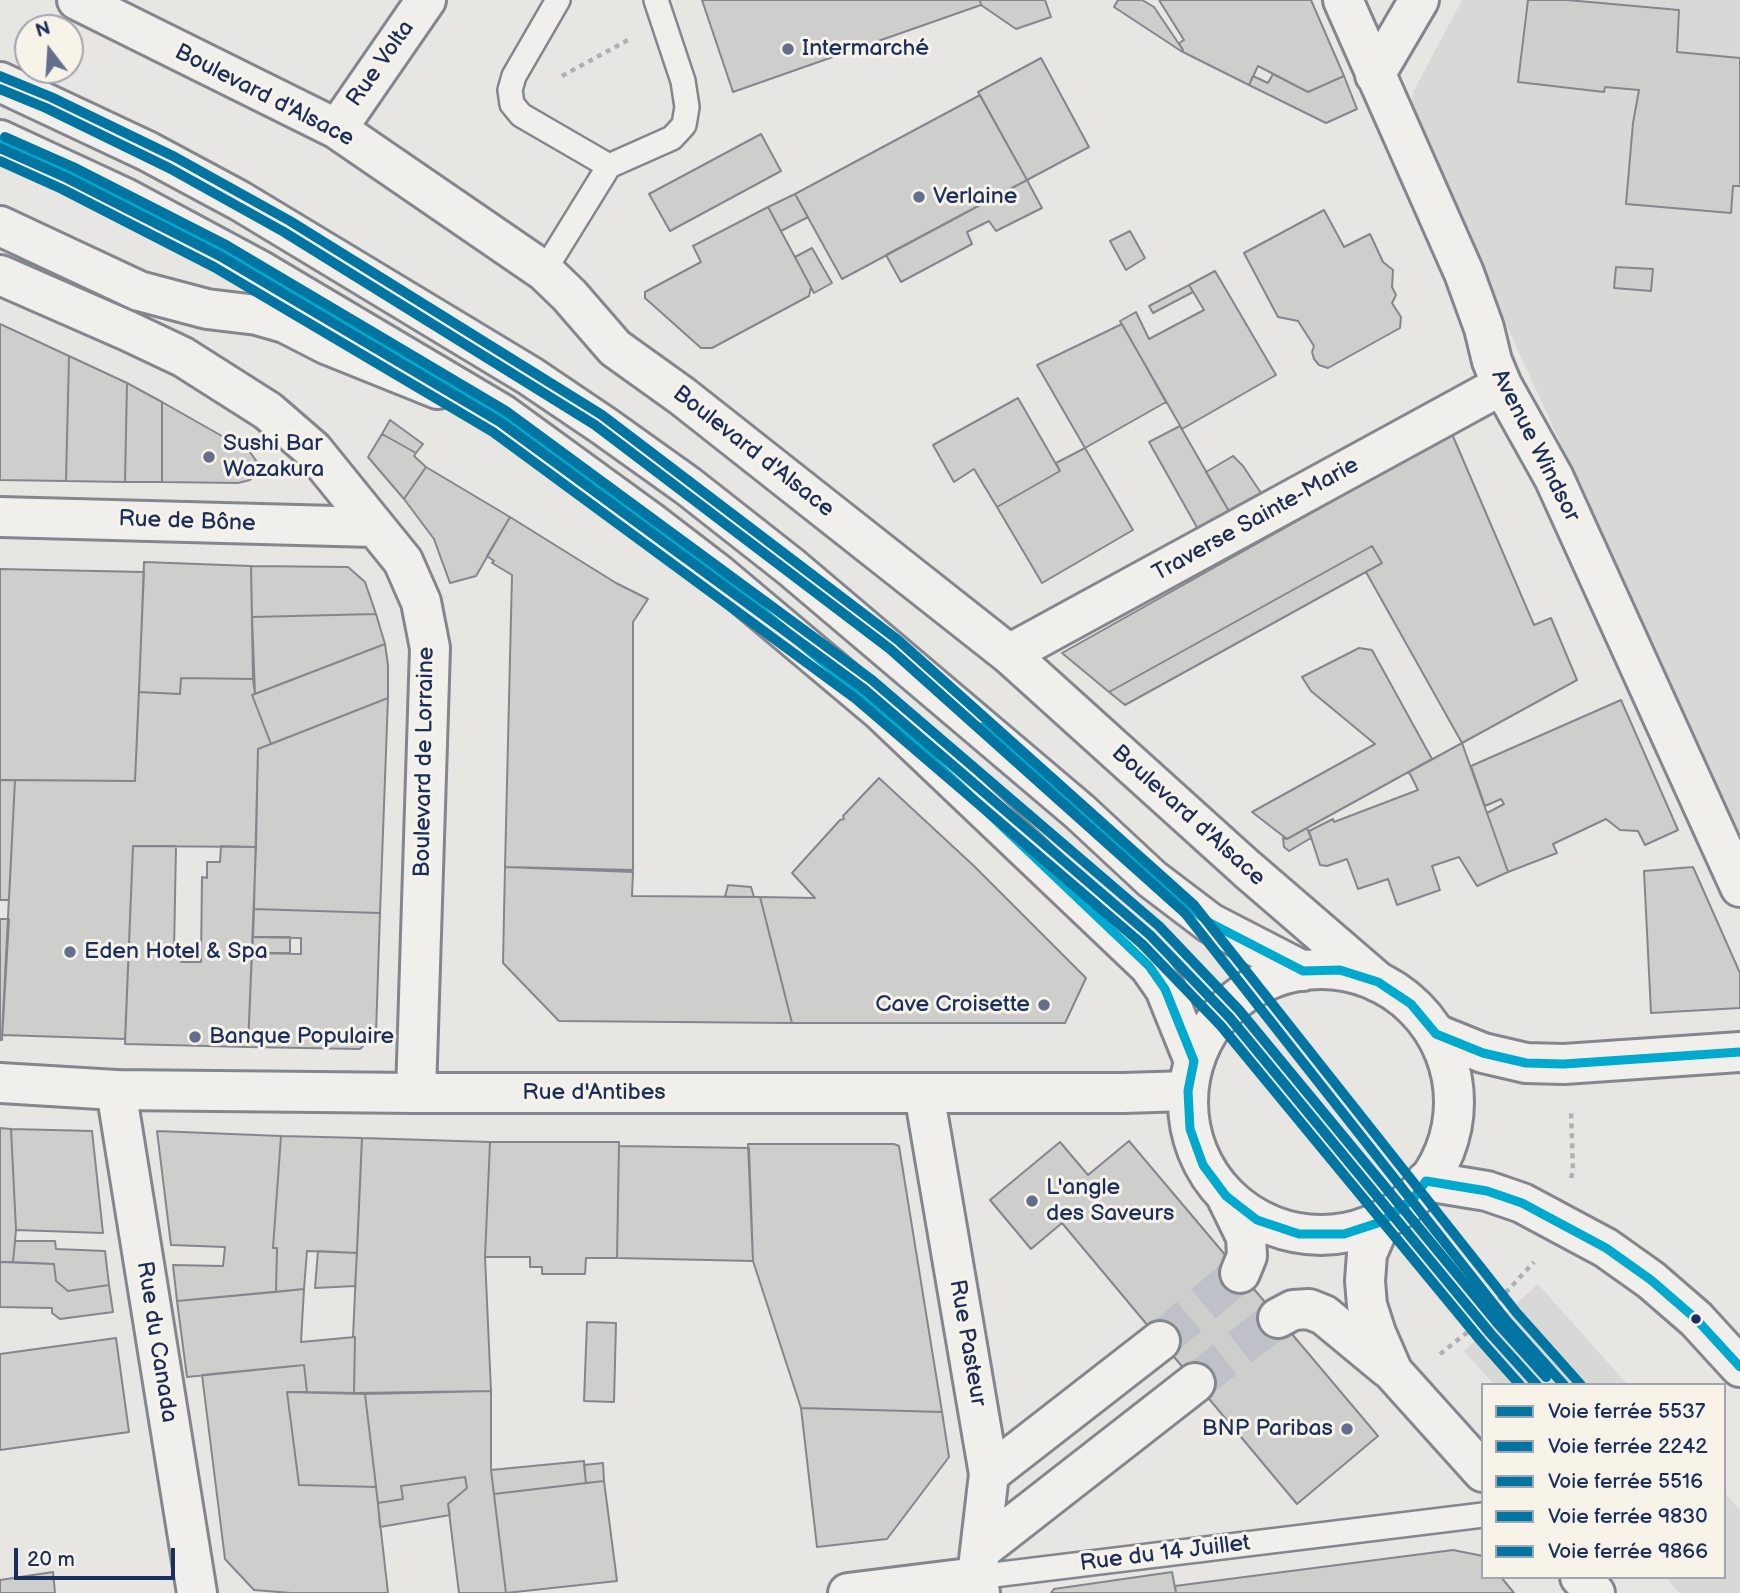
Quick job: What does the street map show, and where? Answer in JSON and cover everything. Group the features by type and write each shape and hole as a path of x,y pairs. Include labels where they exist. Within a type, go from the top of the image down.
{"main road":[{"name":"Boulevard d'Alsace","path":"77,0 337,128 544,271 569,295 615,348 703,412 1009,654 1247,869 1378,982"},
{"name":"Rue Volta","path":"337,128 426,0"},
{"name":"Avenue Windsor","path":"1343,0 1464,273 1502,385 1554,478 1740,887"},
{"path":"1375,75 1419,0"},
{"path":"0,82 147,151 240,201 518,369 593,418 688,486 791,567 1080,812 1152,879 1210,923 1303,971"},
{"path":"0,140 125,198 206,240 502,414 698,559 881,711 1149,966 1168,995 1191,1076"},
{"path":"0,226 139,291 207,309 257,315 285,323 326,345 502,414"},
{"name":"Boulevard de Lorraine","path":"0,275 183,357 268,411 313,450 403,561 421,602 430,648 416,1093"},
{"path":"183,357 207,309"},
{"name":"Traverse Sainte-Marie","path":"1009,654 1502,385"},
{"name":"Rue de Bône","path":"0,517 373,527"},
{"path":"1226,1196 1256,1220 1299,1234 1344,1234 1381,1222 1413,1199 1437,1168 1450,1137 1454,1104 1451,1071 1436,1034 1411,1004 1378,982 1340,970 1303,971 1267,981 1233,1002 1207,1032 1191,1076 1189,1129 1203,1165 1226,1196 1245,1237 1247,1256 1240,1273"},
{"path":"1436,1034 1496,1057 1526,1063 1564,1064 1740,1052"},
{"name":"Rue d'Antibes","path":"0,1083 116,1090 416,1093 1123,1093 1191,1076"},
{"name":"Rue du Canada","path":"116,1090 197,1593"},
{"name":"Rue Pasteur","path":"923,1093 989,1474 979,1573"},
{"path":"1426,1181 1487,1191 1522,1203 1606,1248 1651,1280 1696,1319 1740,1367"},
{"path":"1381,1222 1367,1254 1365,1281 1367,1305 1393,1372"},
{"path":"1278,1318 1293,1310 1309,1309 1324,1315 1393,1372 1481,1470"},
{"path":"989,1474 1160,1340"},
{"path":"979,1573 1195,1383"},
{"name":"Rue du 14 Juillet","path":"848,1593 979,1573"},
{"path":"1582,1579 1595,1593"}],"lane":[{"path":"558,0 514,76 510,90 512,104 522,115 609,166"},
{"path":"544,271 609,166 672,138 684,125 687,107 683,80 660,10"},
{"name":"Rue du 14 Juillet","path":"979,1573 1481,1515"}],"path":[{"path":"512,104 660,10"}],"shaded area":[{"path":"1462,0 1740,0 1740,836 1416,127 1411,110 1413,92"},
{"path":"1538,1284 1626,1383 1492,1383 1464,1351"},
{"path":"1726,1494 1740,1510 1740,1593 1679,1593 1667,1579 1726,1579"}],"building":[{"name":"Intermarché","path":"702,0 980,0 981,5 733,92"},
{"path":"980,0 1045,0 1051,17 1016,29 981,5"},
{"path":"1118,0 1142,0 1154,7 1183,50 1114,7"},
{"path":"1159,0 1311,0 1344,76 1308,92 1258,66 1249,85 1181,51 1183,50 1179,43 1184,40"},
{"path":"1528,0 1567,0 1679,10 1677,52 1740,58 1740,186 1733,186 1731,213 1626,204 1633,123 1639,90 1605,87 1604,92 1518,82"},
{"path":"1041,58 1089,147 1027,180 978,92"},
{"path":"1273,74 1308,92 1344,76 1357,109 1326,123 1249,85 1253,76 1268,83"},
{"path":"980,95 1027,180 842,279 795,194"},
{"path":"761,134 781,171 670,231 649,194"},
{"path":"1027,180 1042,208 996,231 989,221 967,232 972,244 901,282 886,255"},
{"path":"795,194 808,217 781,231 768,207"},
{"path":"768,207 811,287 809,296 712,348 701,348 645,298 645,292 701,262 693,246"},
{"path":"1324,210 1344,247 1370,234 1383,262 1393,270 1392,287 1396,295 1392,303 1401,317 1400,328 1328,368 1319,365 1314,359 1314,346 1298,321 1278,317 1244,253"},
{"path":"1130,231 1145,258 1126,270 1110,241"},
{"path":"812,248 832,283 814,293 795,257"},
{"path":"1616,267 1653,269 1651,291 1614,288"},
{"path":"1215,271 1276,375 1182,429 1120,321 1136,312 1149,339 1204,310 1189,285"},
{"path":"1189,285 1193,292 1153,313 1149,306"},
{"path":"0,324 69,356 66,481 0,480"},
{"path":"1122,324 1166,402 1085,448 1037,365"},
{"path":"69,356 127,383 125,482 66,481"},
{"path":"127,383 162,402 162,482 125,482"},
{"path":"1018,398 1060,471 997,507 974,469 954,482 933,445"},
{"path":"162,402 250,452 257,462 257,471 250,480 238,483 162,482"},
{"path":"390,420 423,444 416,453 382,434"},
{"path":"1180,426 1230,513 1199,531 1149,442"},
{"path":"382,434 416,453 414,456 426,467 404,499 368,457"},
{"path":"1452,434 1534,625 1551,618 1577,680 1462,743 1366,572 1382,563 1372,546 1109,692 1062,653"},
{"path":"1085,448 1133,530 1042,583 997,507 1060,471 1056,463"},
{"path":"1233,456 1263,496 1230,513 1206,472"},
{"path":"426,467 510,517 476,576 450,583 434,539 404,499"},
{"path":"510,517 616,583 648,599 633,622 633,870 505,867 512,575 492,563 494,561 487,556"},
{"path":"1372,546 1382,563 1125,705 1109,692"},
{"path":"144,562 251,566 253,679 181,678 180,694 139,692"},
{"path":"251,566 348,567 365,582 376,614 252,617"},
{"path":"0,569 144,572 135,781 0,780"},
{"path":"376,614 385,644 255,694 252,617"},
{"path":"385,644 388,698 271,744 252,695"},
{"path":"1359,648 1372,650 1432,759 1287,839 1252,812 1375,744 1311,691 1302,677"},
{"path":"181,678 253,679 255,694 252,695 271,744 258,749 256,847 133,846 125,1039 2,1035 15,780 135,781 139,692 180,694"},
{"path":"388,698 380,913 254,909 258,749"},
{"path":"1621,700 1678,830 1645,845 1638,831 1620,830 1606,819 1553,844 1557,853 1508,872 1487,813 1504,804 1501,799 1485,806 1471,766"},
{"path":"1462,743 1508,872 1477,886 1459,857 1432,866 1440,890 1397,905 1388,879 1358,889 1347,859 1327,866 1320,865 1309,831 1333,819 1334,822 1418,790 1409,772"},
{"path":"879,778 974,866 1086,978 1065,1023 792,1023 760,897 815,898 792,873"},
{"path":"0,780 15,780 9,900 0,900"},
{"path":"1307,828 1311,838 1289,851 1284,847 1283,838 1287,839"},
{"path":"133,846 176,846 174,951 182,952 181,962 201,962 202,877 207,878 207,862 220,862 221,846 256,847 248,1047 125,1044"},
{"path":"505,867 633,872 632,896 760,897 792,1023 559,1021 503,963"},
{"path":"1693,867 1740,973 1740,1008 1651,1013 1644,871"},
{"path":"728,885 751,887 754,897 725,897"},
{"path":"254,909 380,913 376,1033 360,1049 248,1047 252,953 301,954 301,938 253,937"},
{"path":"0,919 9,919 2,1040 0,1040"},
{"path":"253,937 290,937 290,953 252,953"},
{"path":"0,1128 11,1129 16,1230 13,1262 0,1262"},
{"path":"11,1129 92,1131 103,1233 16,1230"},
{"path":"157,1131 281,1136 273,1248 277,1248 276,1292 177,1301 173,1265 223,1266 225,1247 171,1245"},
{"path":"281,1136 362,1138 357,1253 307,1251 304,1289 276,1292 277,1248 273,1248"},
{"path":"362,1138 490,1142 485,1257 491,1391 354,1393 353,1337"},
{"path":"1129,1141 1378,1436 1297,1504 1062,1223 1031,1249 990,1200 1060,1142 1088,1175"},
{"path":"490,1142 619,1142 617,1258 586,1258 585,1274 542,1274 542,1267 530,1267 530,1257 485,1257"},
{"path":"748,1144 899,1146 942,1412 801,1408 753,1261"},
{"path":"619,1146 749,1148 753,1261 617,1258"},
{"path":"15,1241 55,1241 56,1249 105,1251 109,1285 68,1291 56,1281 54,1264 13,1262"},
{"path":"318,1251 357,1253 355,1286 315,1288"},
{"path":"0,1262 54,1264 56,1281 68,1291 109,1285 113,1312 60,1319 52,1313 52,1308 0,1307"},
{"path":"304,1289 301,1342 355,1337 354,1393 307,1392 304,1365 187,1377 177,1301"},
{"path":"587,1322 616,1323 614,1402 584,1401"},
{"path":"116,1338 129,1432 0,1450 0,1354"},
{"path":"304,1365 307,1392 287,1392 299,1485 376,1487 388,1593 291,1593 254,1590 225,1559 202,1375"},
{"path":"491,1391 491,1470 506,1593 459,1593 448,1504 467,1488 465,1477 401,1486 403,1499 378,1503 365,1394"},
{"path":"287,1392 365,1394 376,1487 299,1485"},
{"path":"801,1408 942,1412 949,1457 887,1539 817,1547"},
{"path":"584,1461 586,1483 494,1494 491,1470"},
{"path":"603,1463 604,1481 586,1483 584,1465"},
{"path":"465,1477 467,1488 448,1504 450,1515 380,1527 378,1503 403,1499 401,1486"},
{"path":"604,1481 617,1581 506,1593 494,1494"},
{"path":"1453,1550 1481,1556 1481,1579 1503,1579 1514,1593 1176,1593 1175,1586"},
{"path":"53,1572 55,1593 0,1593 0,1580"},
{"path":"1172,1572 1176,1593 1051,1593 1054,1589"}],"tunnel":[{"path":"1160,1341 1240,1273"},
{"path":"1195,1383 1278,1318"}],"rail line":[{"name":"5537","path":"0,76 51,97 175,157 290,221 602,415 898,640 1194,905 1516,1312 1579,1383"},
{"name":"9830","path":"0,89 46,108 169,168 284,232 595,425 890,649 1185,913 1506,1320 1562,1383"},
{"name":"9866","path":"5,137 73,167 226,245 506,411 872,680 1159,926 1239,1010 1499,1325 1546,1377"},
{"name":"2242","path":"0,148 67,178 220,256 500,422 864,689 1150,935 1230,1018 1490,1333 1535,1383"},
{"name":"5516","path":"0,161 62,189 214,267 493,432 856,699 1142,944 1221,1026 1518,1383"}],"transit line":[{"path":"0,140 125,198 206,240 502,414 718,574 881,711 1149,966 1165,989 1194,1061 1188,1091 1190,1129 1203,1165 1226,1196 1257,1220 1299,1234 1344,1234 1381,1222 1413,1199 1426,1181 1487,1191 1522,1203 1606,1248 1651,1280 1696,1319 1740,1367"},
{"path":"982,727 1152,879 1210,923 1303,971 1340,970 1378,982 1411,1004 1436,1034 1483,1053 1526,1063 1564,1064 1740,1052"}],"place":[{"name":"Intermarché","path":"788,49"},
{"name":"Verlaine","path":"919,197"},
{"name":"Sushi Bar Wazakura","path":"209,457"},
{"name":"Eden Hotel & Spa","path":"70,952"},
{"name":"Cave Croisette","path":"1044,1005"},
{"name":"Banque Populaire","path":"195,1037"},
{"name":"L'angle des Saveurs","path":"1032,1201"},
{"name":"BNP Paribas","path":"1347,1429"}]}
